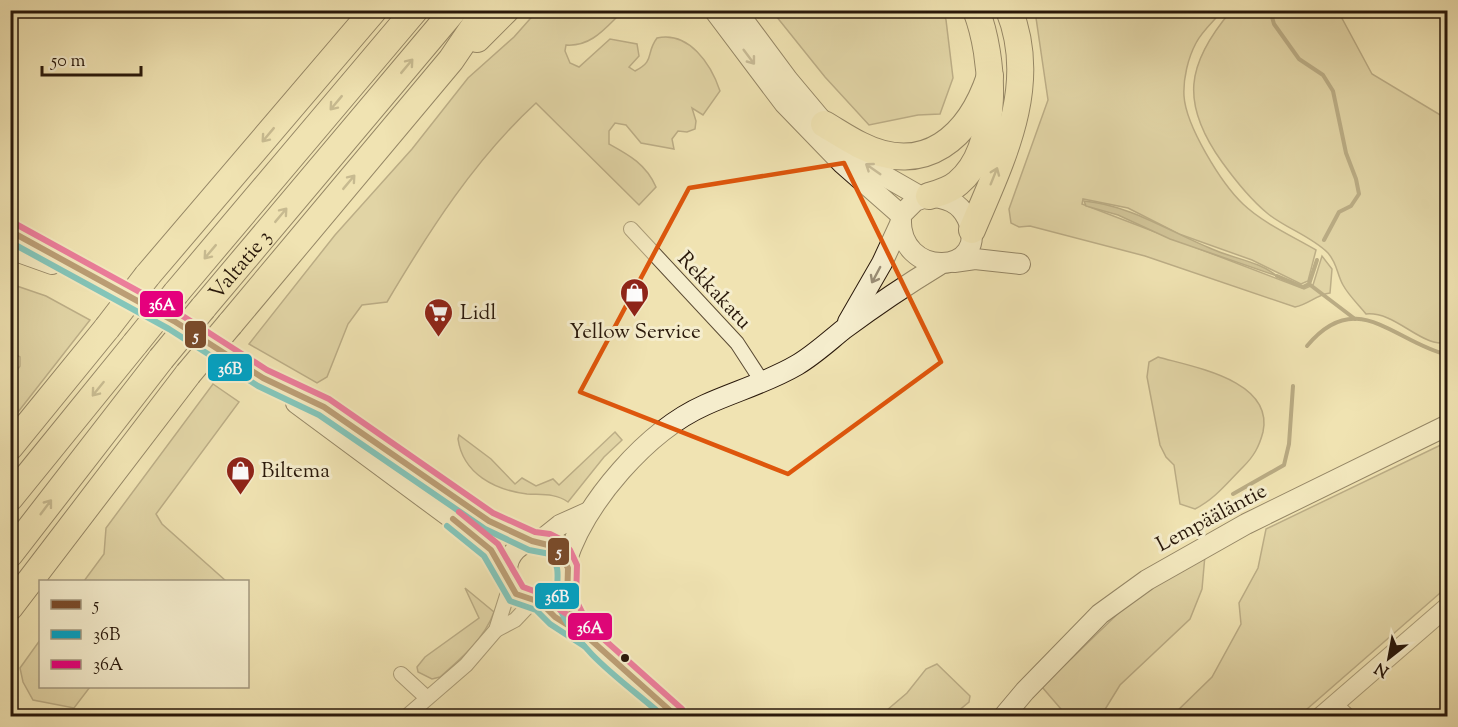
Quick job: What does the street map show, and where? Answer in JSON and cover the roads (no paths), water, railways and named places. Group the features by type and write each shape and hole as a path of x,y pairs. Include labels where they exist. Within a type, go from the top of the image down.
{"highway":[{"path":"10,447 147,276 374,10"},
{"name":"Valtatie 3","path":"10,498 176,293 415,10"},
{"name":"Valtatie 3","path":"10,554 161,359 454,10"},
{"path":"10,607 188,374 451,60 485,10"},
{"path":"451,60 506,10"},
{"path":"926,197 959,182 972,166 990,116 990,76 976,10"},
{"path":"972,232 1006,149 1018,103 1018,50 1009,10"},
{"path":"824,124 861,146 885,154 906,157 927,153 944,145 961,132 974,115 990,76"}],"main road":[{"path":"714,10 784,103 843,164 901,218 904,235 916,255 946,263 975,259 1020,264 972,232 962,209 954,202 926,197 867,165 845,148 736,10"},
{"path":"843,330 872,283 908,206 926,197"},
{"path":"10,231 174,321 263,378 477,537 491,550 508,579 525,599 537,602 555,617 582,632 676,717"},
{"path":"582,632 567,602 566,562 573,540 589,512 629,464 666,429 706,404 763,383 798,365 893,293 946,263 961,258 969,248 972,232"},
{"path":"10,249 103,282"},
{"path":"263,378 324,407 489,521 556,547 566,562"},
{"name":"Lempääläntie","path":"993,717 1024,691 1100,614 1147,580 1246,524 1448,424"},
{"path":"508,579 510,556 516,549 536,541 560,525 589,512"},
{"path":"537,602 553,597 566,583"},
{"name":"Lempääläntie","path":"1004,717 1024,691"}],"street":[{"name":"Rekkakatu","path":"631,229 736,343 763,383"},
{"path":"496,630 508,579"},
{"path":"407,717 466,665 496,630 515,620 537,602"},
{"path":"1320,717 1342,710 1448,606"},
{"path":"401,674 427,698"}],"waterway":[{"path":"1270,10 1274,24 1299,59 1323,75 1333,91 1346,153 1356,179 1359,194 1351,206 1339,212 1324,240"},
{"path":"1317,260 1309,284 1355,319"},
{"path":"1277,276 1303,287 1309,284"},
{"path":"1307,346 1325,329 1343,320 1359,319 1376,323 1448,355"},
{"path":"1233,494 1284,465 1289,444 1293,386"}],"place":[{"name":"Yellow Service","path":"635,318"},
{"name":"Lidl","path":"439,338"},
{"name":"Biltema","path":"240,496"}]}
